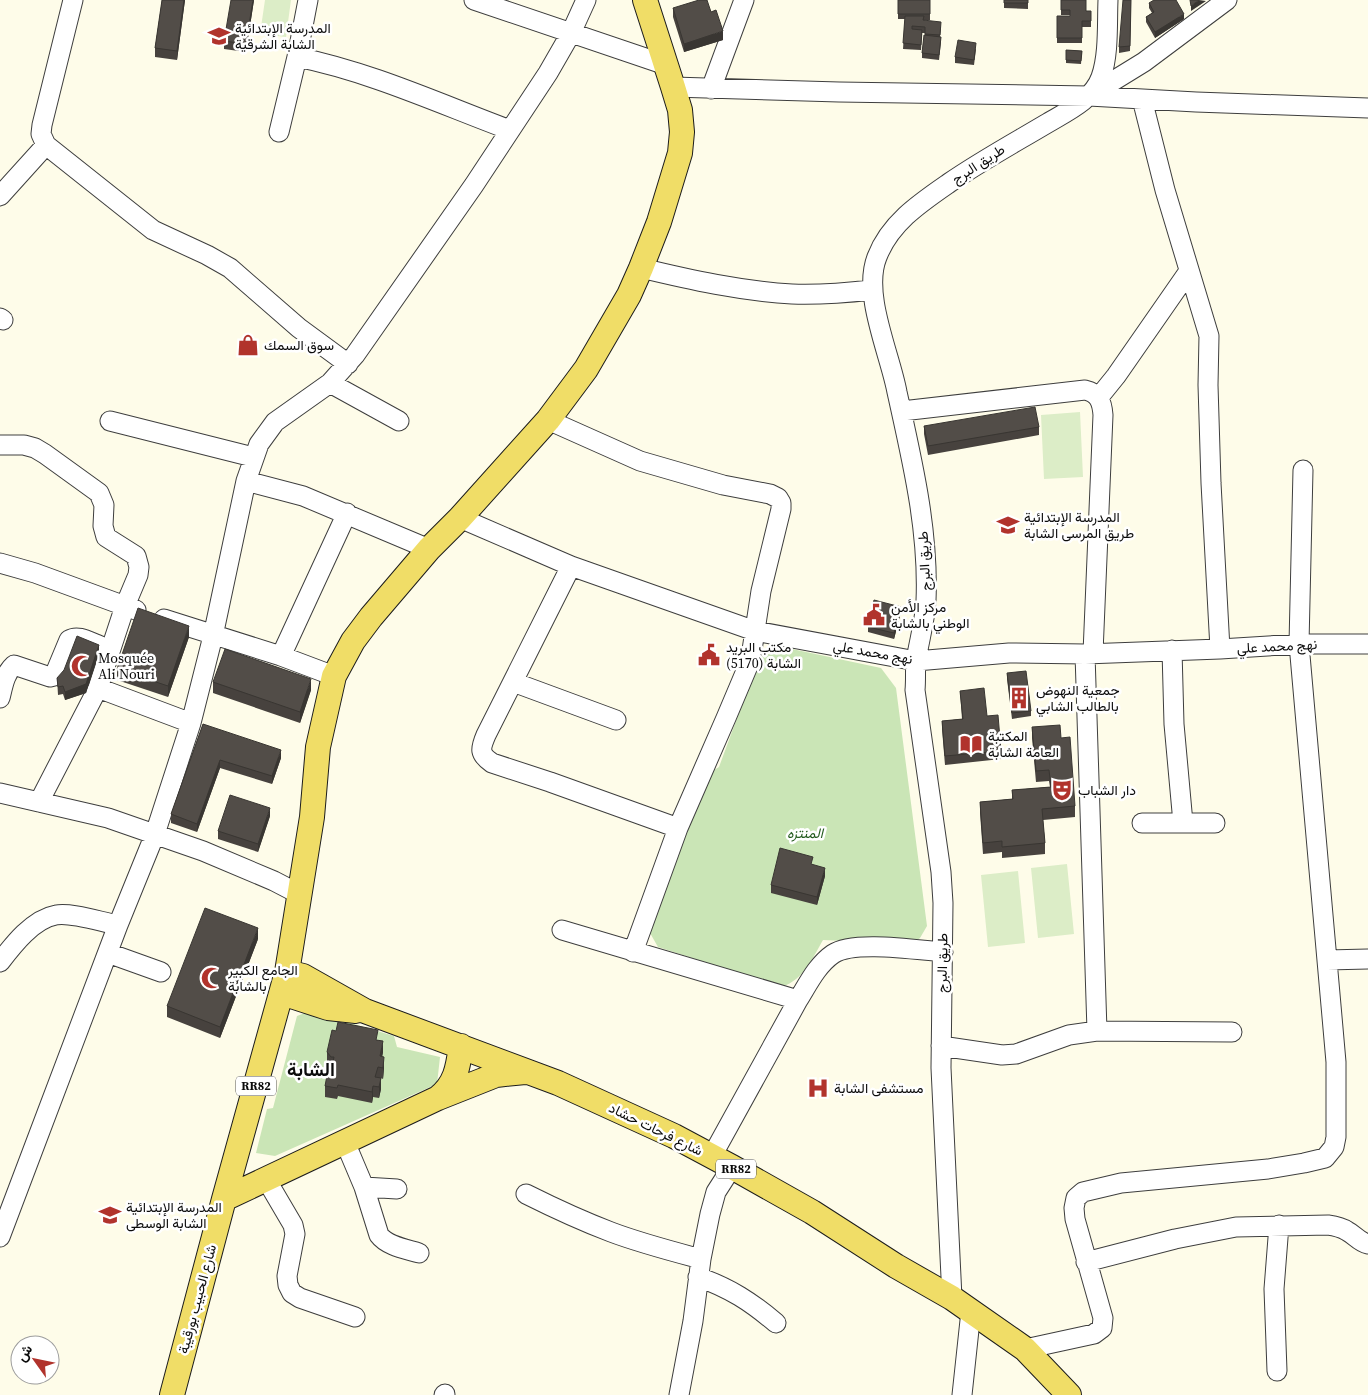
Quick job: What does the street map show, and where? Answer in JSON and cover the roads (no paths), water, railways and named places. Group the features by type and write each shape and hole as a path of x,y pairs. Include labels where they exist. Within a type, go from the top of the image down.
{"main road":[{"name":"شارع الحبيب بورقيبة","path":"172,1395 284,983 312,817 318,747 334,676 353,641 371,617 429,549 460,518 548,420 586,369 603,342 641,268 659,222 680,154 682,132 680,110 645,0"},
{"name":"شارع فرحات حشاد","path":"284,983 328,1008 365,1011 558,1082 674,1136 722,1161 812,1212 896,1266 962,1304 1024,1349 1069,1395"},
{"path":"438,1098 454,1081 461,1046"},
{"path":"224,1199 438,1098 496,1075 511,1072 528,1072"},
{"path":"235,1159 235,1171 241,1180 252,1183 264,1180"}],"street":[{"path":"73,0 42,125 41,134 46,145 148,227 230,268 253,286 299,328 348,364"},
{"path":"279,132 298,57 308,0"},
{"path":"474,0 571,33 669,76 711,89 1088,96 1368,108"},
{"path":"0,1237 118,925 155,834 190,723 213,636 246,481 259,444 275,422 330,383 348,364 548,73 571,33 586,0"},
{"path":"711,89 744,0"},
{"name":"طريق البرج","path":"962,1395 962,1304 941,1046 943,903 941,872 915,690 916,661 926,602 925,560 921,509 902,411 872,290 875,260 882,244 906,215 972,167 1075,106 1088,96 1101,77 1104,61 1108,0"},
{"path":"1088,96 1144,62 1227,0"},
{"path":"298,57 319,61 356,73 510,130"},
{"path":"1142,99 1164,190 1208,336 1211,483 1220,649"},
{"path":"0,196 46,145"},
{"path":"641,268 703,282 763,292 820,294 872,290"},
{"path":"1099,397 1116,376 1189,270"},
{"path":"330,383 399,421"},
{"path":"902,411 1085,390 1099,397 1102,405 1089,653 1097,1031"},
{"path":"548,420 640,462 723,485 770,494 778,498 781,503 761,591 752,650 738,692 678,828 634,952"},
{"path":"110,421 253,457"},
{"path":"0,446 24,445 35,448 99,493 104,505 103,526 106,537 131,552 139,561 138,575 124,606 98,688 39,802"},
{"path":"1024,1349 1094,1334 1102,1328 1103,1318 1075,1219 1074,1208 1076,1198 1084,1192 1140,1180 1268,1169 1304,1163 1325,1158 1334,1147 1337,1102 1334,1032 1299,644 1302,470"},
{"path":"246,481 303,496 429,549"},
{"path":"281,656 347,514"},
{"name":"نهج محمد علي","path":"460,518 571,566 755,632 916,661 1008,653 1089,653 1220,649 1299,644 1368,644"},
{"path":"0,563 35,573 213,636 281,656 334,676"},
{"path":"571,566 482,743 481,751 484,758 496,765 550,782 678,828"},
{"path":"0,698 6,676 14,665 50,677 54,676 69,640 72,638 77,637 109,649"},
{"path":"1172,650 1174,724 1183,822"},
{"path":"514,682 616,720"},
{"path":"98,688 190,723"},
{"path":"0,793 108,818 203,851 274,881 299,894"},
{"path":"1142,823 1215,823"},
{"path":"0,962 33,927 44,919 56,915 70,915 118,925"},
{"path":"562,930 798,1000"},
{"path":"679,1395 693,1321 700,1268 722,1161 798,1000 824,962 833,954 846,949 864,947 943,952"},
{"path":"108,954 161,972"},
{"path":"1327,960 1368,959"},
{"path":"941,1046 1002,1055 1016,1054 1069,1035 1097,1031 1232,1032"},
{"path":"345,1142 364,1187 376,1228 382,1240 419,1253"},
{"path":"264,1180 293,1225 295,1234 287,1276 288,1285 292,1293 300,1298 355,1317"},
{"path":"364,1187 397,1189"},
{"path":"526,1194 576,1218 612,1233 652,1246 700,1268 752,1304 776,1324"},
{"path":"1086,1262 1174,1239 1236,1227 1328,1224 1338,1226 1363,1243 1368,1244"},
{"path":"1277,1371 1274,1289 1279,1225"}],"place":[{"name":"المدرسة الإبتدائية الشابة الشرقية","path":"219,36"},
{"name":"سوق السمك","path":"248,345"},
{"name":"المدرسة الإبتدائية طريق المرسى الشابة","path":"1008,525"},
{"name":"مركز الأمن الوطني بالشابة","path":"874,615"},
{"name":"مكتب البريد الشابة (5170)","path":"709,655"},
{"name":"Mosquée Ali Nouri","path":"82,666"},
{"name":"جمعية النهوض بالطالب الشابي","path":"1019,698"},
{"name":"المكتبة العامة الشابة","path":"971,744"},
{"name":"دار الشباب","path":"1062,790"},
{"name":"الجامع الكبير بالشابة","path":"212,978"},
{"name":"مستشفى الشابة","path":"818,1088"},
{"name":"المدرسة الإبتدائية الشابة الوسطى","path":"110,1215"}],"district":[{"name":"الشابة","path":"311,1069"}],"park label":[{"name":"المنتزه","path":"805,833"}]}
